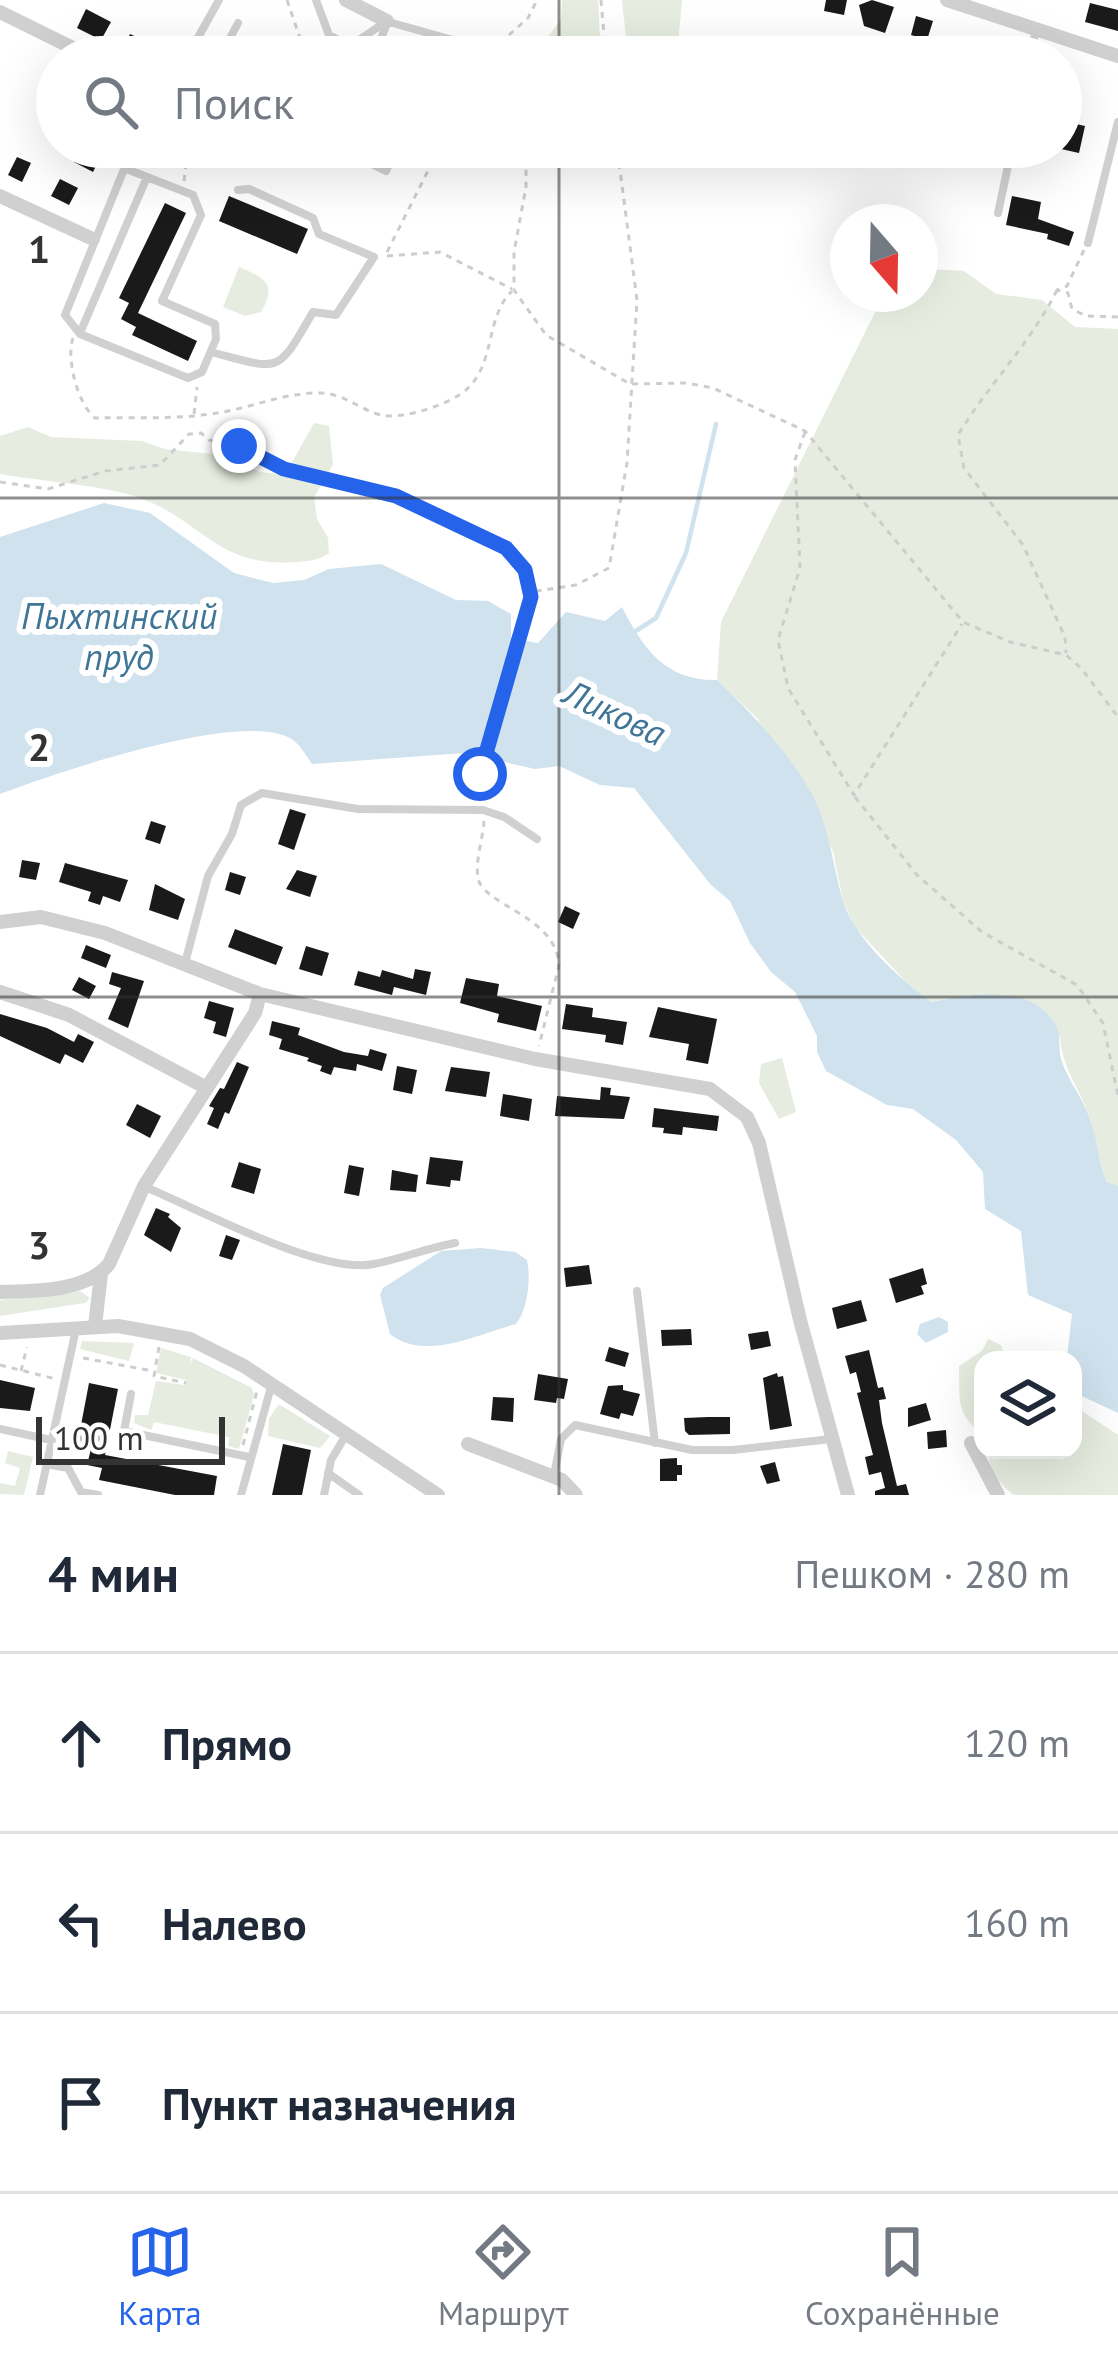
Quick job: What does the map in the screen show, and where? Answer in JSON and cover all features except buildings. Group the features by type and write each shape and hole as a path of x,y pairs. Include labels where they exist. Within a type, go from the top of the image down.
{"street":[{"path":"346,0 387,21"},
{"path":"947,0 1055,36"},
{"path":"0,12 49,36"},
{"path":"1082,45 1118,56"},
{"path":"0,196 93,239"},
{"path":"0,922 41,917 105,933 260,994 535,1059 710,1089 747,1117 759,1143 848,1495"},
{"path":"0,992 69,1015 206,1087"},
{"path":"0,1292 88,1282 101,1274 144,1186 255,1013 260,994"},
{"path":"94,1326 101,1274"},
{"path":"0,1333 94,1326 190,1339 244,1366 262,1390 346,1435 438,1495"},
{"path":"970,1443 998,1495"},
{"path":"468,1444 554,1477 576,1495"}],"lane":[{"path":"199,36 219,0"},
{"path":"316,0 331,36"},
{"path":"365,36 387,21"},
{"path":"387,21 439,36"},
{"path":"382,36 387,21"},
{"path":"231,36 238,23"},
{"path":"1035,36 1036,30"},
{"path":"1088,243 1118,122"},
{"path":"124,168 193,195 201,214 162,301 215,324 212,352 198,374 188,378 80,334 65,315 124,168"},
{"path":"998,213 1008,168"},
{"path":"80,334 147,177"},
{"path":"212,352 269,367 285,361 314,312 337,315 374,257 320,234 313,218 249,189 238,190"},
{"path":"185,965 208,876 248,798 262,793 358,809 483,810 504,817 537,839"},
{"path":"144,1186 330,1262 372,1265 455,1243"},
{"path":"637,1291 655,1443"},
{"path":"40,1495 76,1327"},
{"path":"241,1495 245,1456 262,1390"},
{"path":"130,1394 124,1430 245,1456"},
{"path":"554,1477 561,1439 575,1425 692,1450 832,1439"},
{"path":"0,1429 51,1439"},
{"path":"323,1495 346,1435"},
{"path":"46,1463 68,1468 81,1492 98,1495"},
{"path":"328,1473 359,1495"}],"path":[{"path":"287,0 299,36"},
{"path":"506,36 528,18 537,0"},
{"path":"602,0 605,36"},
{"path":"183,191 186,168"},
{"path":"385,256 429,168"},
{"path":"80,334 70,339 70,355 87,413 94,418 194,416 287,395 324,393 340,395 382,416 436,405 465,392 481,372 498,310 514,290 514,252 526,168"},
{"path":"535,1059 559,965 558,952 531,919 480,885 477,876 485,823 480,774 531,597 537,591 595,578 609,568 627,463 636,269 620,168"},
{"path":"1066,655 1065,638 1024,544 964,468 958,436 1013,353 1040,323 1057,290 1066,286 1088,243"},
{"path":"374,257 440,252 514,290 546,335 630,384 687,383 713,388 805,431 963,622 1010,642 1066,655 1118,717"},
{"path":"1057,290 1068,292 1072,309 1086,316 1118,316"},
{"path":"194,416 198,374"},
{"path":"805,431 794,460 800,568 778,640 788,688 854,795 916,875 982,932 1077,985 1103,1023 1118,1096"},
{"path":"0,482 48,489 105,471 160,465 189,434 201,433 284,469 396,496 429,509 506,548 525,570 531,597"},
{"path":"854,795 963,622"},
{"path":"175,1349 159,1344 154,1376 186,1383"},
{"path":"21,1371 27,1345"},
{"path":"14,1346 41,1345"},
{"path":"69,1355 153,1371"},
{"path":"0,1366 64,1381"},
{"path":"245,1456 262,1390"}],"shaded area":[{"path":"562,0 598,0 600,36 548,36 561,19"},
{"path":"622,0 682,0 679,36 626,36"},
{"path":"239,267 266,283 268,294 261,312 245,316 223,307"},
{"path":"938,270 964,271 996,294 1042,300 1075,327 1118,329 1118,1186 1107,1182 1103,1174 1090,1118 1068,1069 1060,1037 970,995 930,1002 855,927 843,901 833,851 757,718 717,680 721,622 875,312 938,312"},
{"path":"314,423 329,426 333,465 314,497 329,553 309,561 268,562 227,550 137,497 0,474 0,436 28,427 51,437 142,441 165,449 221,455 260,472 285,475"},
{"path":"782,1058 796,1112 779,1119 759,1083 761,1064"},
{"path":"80,1291 90,1298 85,1303 0,1316 0,1300"},
{"path":"988,1339 1003,1351 982,1351"},
{"path":"82,1341 134,1343 129,1361 80,1349"},
{"path":"161,1348 191,1357 190,1365 193,1358 252,1388 239,1449 228,1446 229,1437 154,1422 151,1430 134,1423 135,1415 148,1415 156,1381 185,1385 186,1380 156,1373"},
{"path":"974,1356 974,1426 961,1405 959,1366"},
{"path":"278,1405 330,1436 320,1448 268,1436 269,1419"},
{"path":"1082,1411 1118,1435 1118,1495 1014,1495 989,1459 1082,1459"},
{"path":"8,1451 33,1457 24,1495 0,1494 0,1483 15,1486 20,1468 5,1463"}],"water":[{"name":"Пыхтинский пруд","path":"104,503 150,513 234,573 273,583 304,580 329,569 381,564 456,600 488,601 511,614 511,638 538,643 566,612 605,621 622,607 658,660 684,675 717,680 774,740 811,792 848,913 879,956 931,1002 1014,996 1043,1009 1054,1022 1061,1059 1090,1119 1107,1182 1118,1186 1118,1413 1082,1396 1082,1351 1068,1351 1072,1314 1028,1295 1021,1231 985,1209 983,1172 956,1140 913,1109 887,1105 826,1071 817,1052 817,1036 795,992 771,972 750,943 730,901 711,885 634,788 600,785 559,766 535,769 464,753 312,764 292,739 262,731 228,732 146,748 0,794 0,537"},
{"path":"441,1251 515,1252 527,1260 528,1294 516,1324 435,1346 404,1342 390,1334 380,1295 383,1288"},
{"path":"939,1317 948,1322 948,1332 926,1343 917,1334 920,1324"}],"waterway":[{"path":"631,634 656,618 686,553 716,424"}],"route":[{"path":"239,446 284,469 396,496 429,509 506,548 517,559 525,570 531,597 480,774"}],"water label":[{"name":"Ликова","path":"615,712"}]}
